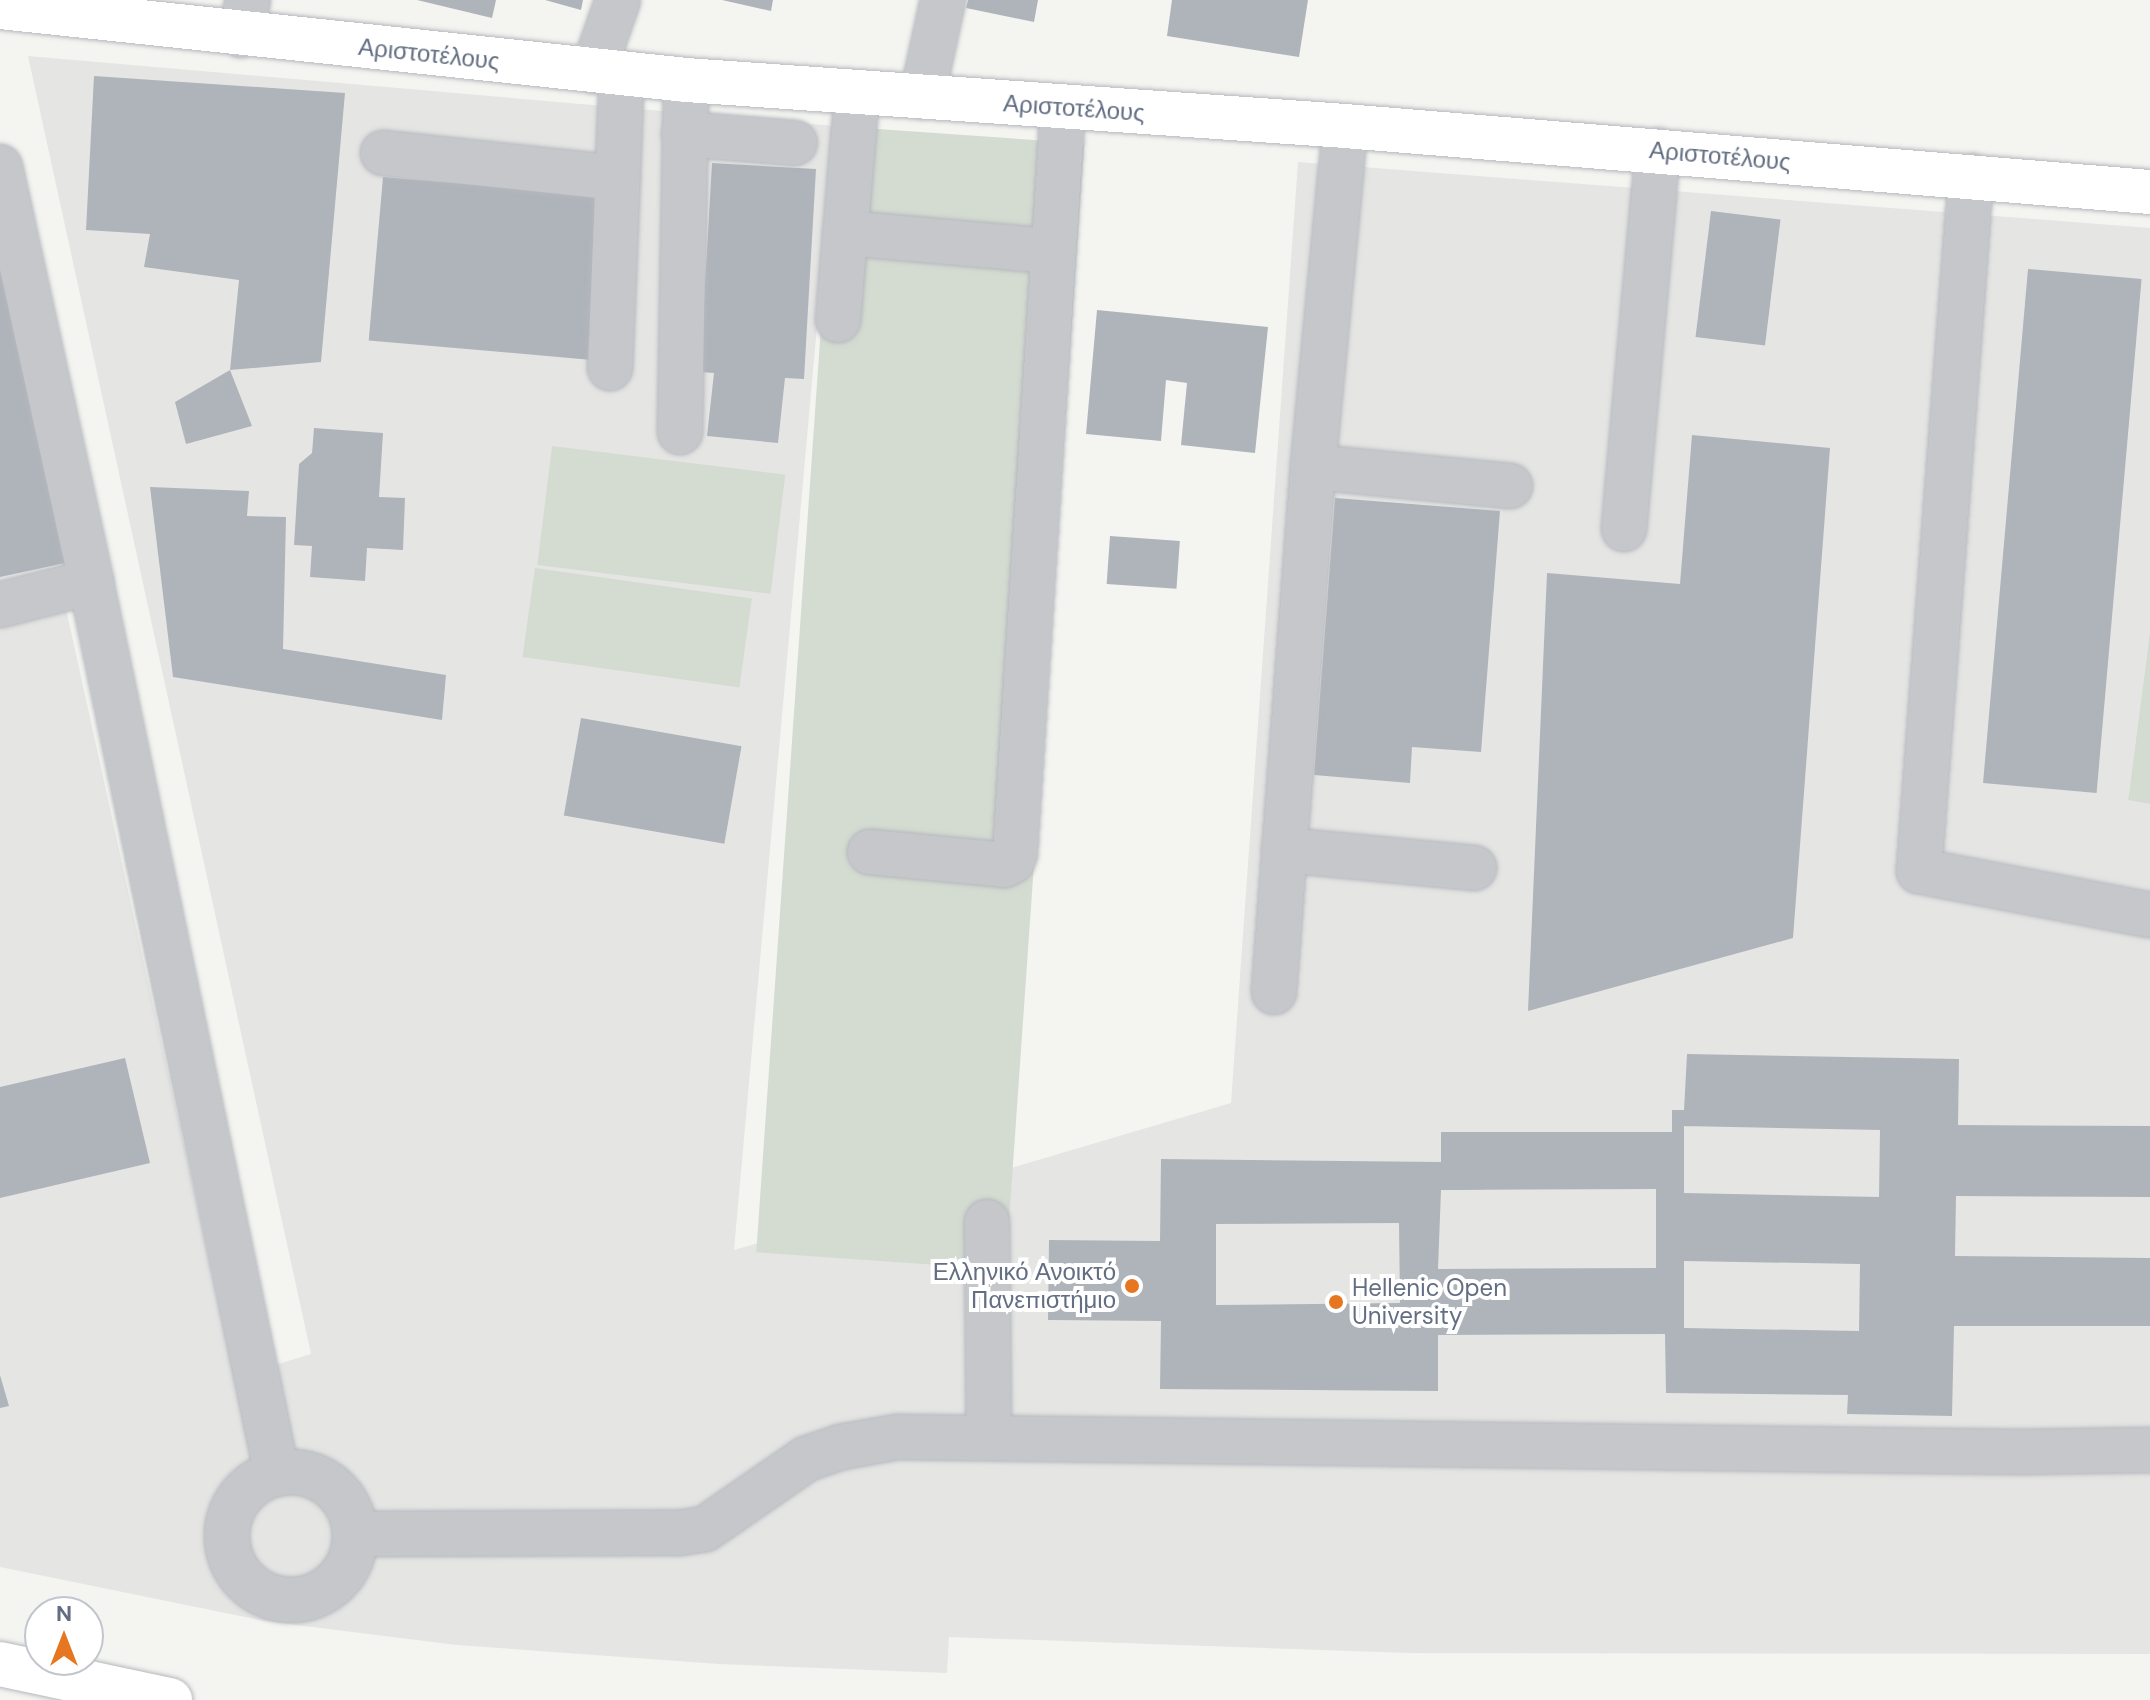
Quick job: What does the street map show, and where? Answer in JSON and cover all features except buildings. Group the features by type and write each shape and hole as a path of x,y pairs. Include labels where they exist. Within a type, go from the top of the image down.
{"main road":[{"name":"Αριστοτέλους","path":"0,7 245,17 608,73 686,80 1345,126 2150,192"},
{"path":"0,1664 170,1700"}],"street":[{"path":"610,368 618,178 608,73 618,0"},
{"path":"922,97 943,0"},
{"path":"680,432 686,80"},
{"path":"838,320 857,93"},
{"path":"870,852 1004,865 1012,861 1015,853 1063,107"},
{"path":"1274,992 1313,467 1345,126"},
{"path":"684,134 795,143"},
{"path":"1624,529 1658,151"},
{"path":"383,153 618,178"},
{"path":"0,167 91,582 277,1474"},
{"path":"1971,176 1919,871 2150,915"},
{"path":"845,233 1052,251"},
{"path":"1313,467 1510,486"},
{"path":"0,605 91,582"},
{"path":"1284,850 1474,868"},
{"path":"987,1222 989,1437"},
{"path":"355,1534 679,1533 705,1529 806,1459 833,1449 898,1437 2021,1452 2150,1450"},
{"path":"294,1472 326,1483 348,1509 355,1534 351,1559 342,1575 315,1596 280,1600 248,1585 229,1555 228,1520 246,1490 277,1474 294,1472"}],"shaded area":[{"path":"28,56 835,126 734,1250 1231,1103 1298,162 2150,228 2150,631 2128,799 2150,804 2150,1654 1410,1653 949,1637 947,1673 719,1664 457,1645 264,1621 0,1567 0,246 77,600 65,604 235,1377 311,1354"},
{"path":"835,126 1084,143 1006,1270 756,1252"},
{"path":"552,446 785,475 771,594 537,565"},
{"path":"535,568 752,598 739,688 522,657"},
{"path":"2150,631 2150,804 2128,800"}],"place":[{"name":"Ελληνικό Ανοικτό Πανεπιστήμιο","path":"1132,1286"},
{"name":"Hellenic Open University","path":"1336,1302"}]}
